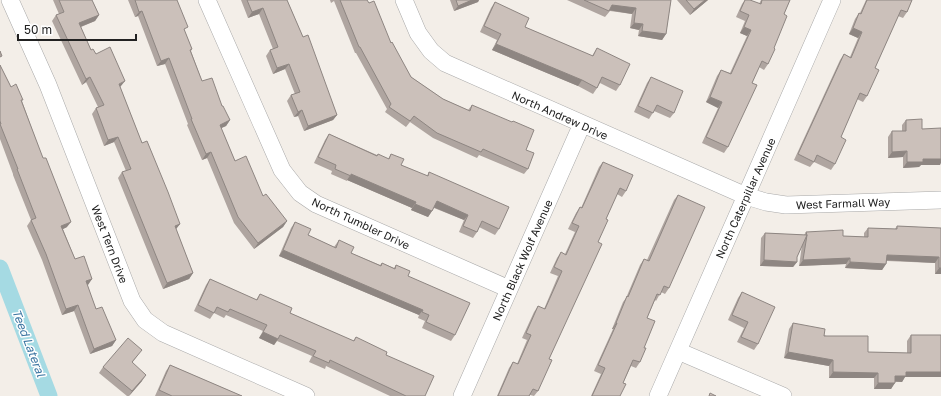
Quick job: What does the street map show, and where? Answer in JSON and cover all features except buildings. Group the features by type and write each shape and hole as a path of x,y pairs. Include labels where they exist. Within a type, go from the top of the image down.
{"street":[{"name":"West Tern Drive","path":"10,0 48,85 132,301 145,320 163,333 306,396"},
{"name":"North Tumbler Drive","path":"207,0 282,170 300,193 316,204 509,289"},
{"name":"North Andrew Drive","path":"404,0 418,33 431,51 445,63 746,196"},
{"name":"North Caterpillar Avenue","path":"658,396 832,0"},
{"name":"North Black Wolf Avenue","path":"462,396 582,124"},
{"name":"West Farmall Way","path":"746,196 766,202 786,204 941,200"},
{"path":"678,351 782,396"}],"waterway":[{"name":"Teed Lateral","path":"0,268 49,396"}]}
